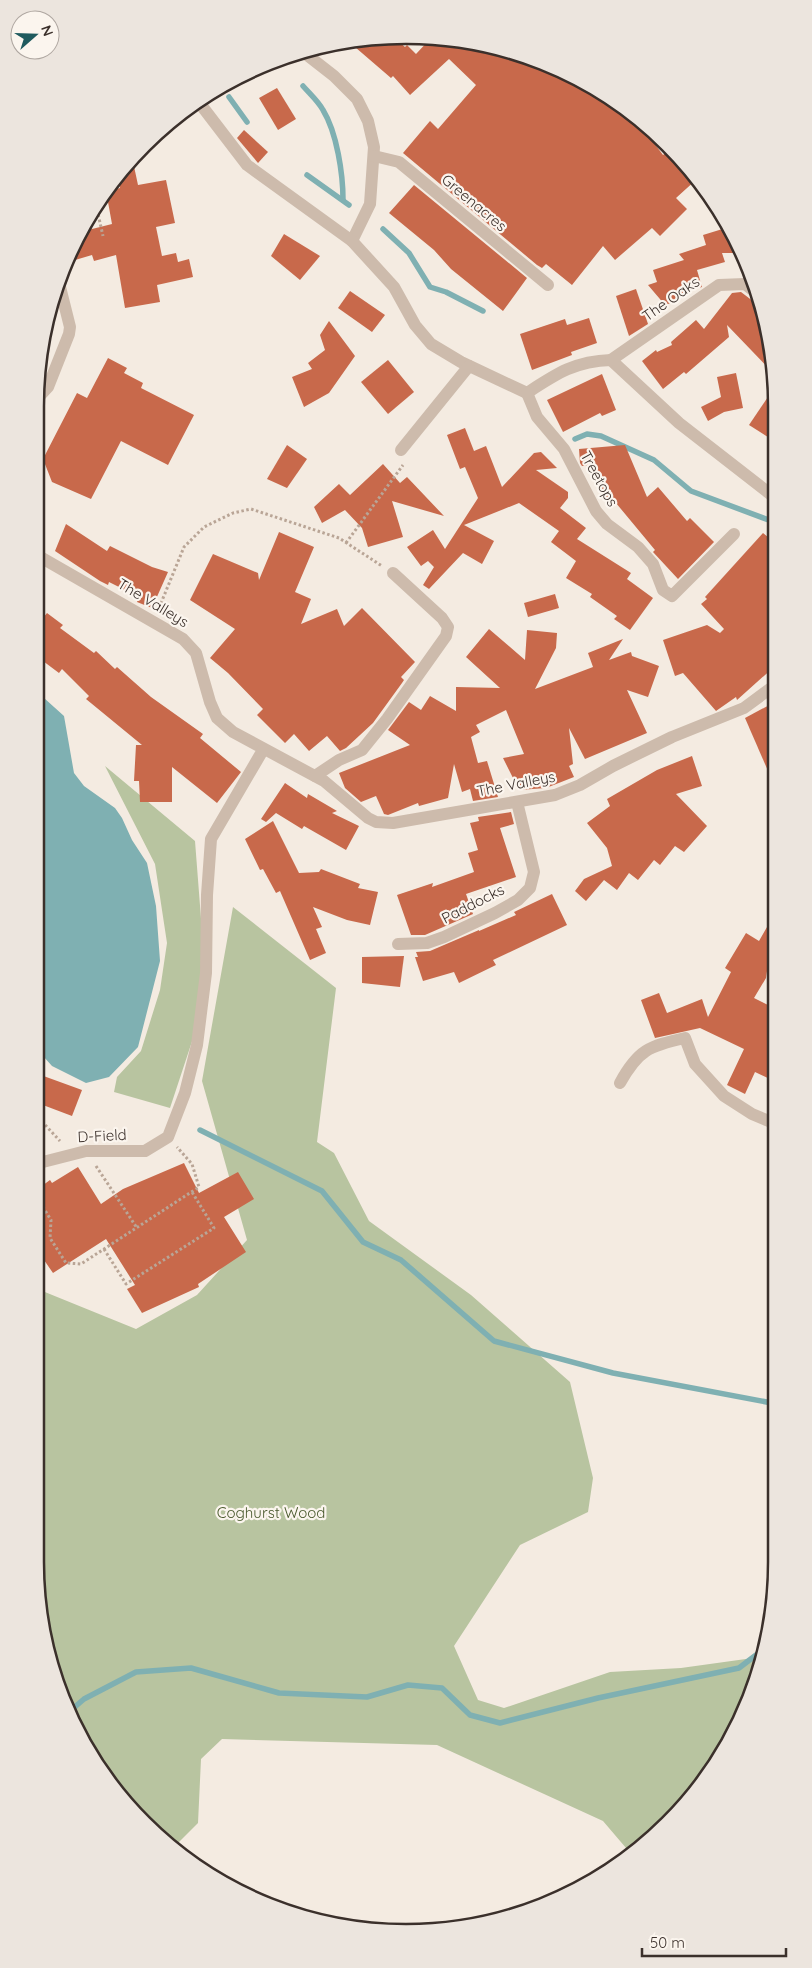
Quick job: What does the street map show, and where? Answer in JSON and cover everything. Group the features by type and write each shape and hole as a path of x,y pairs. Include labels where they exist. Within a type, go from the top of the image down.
{"street":[{"path":"311,56 357,99 368,121 374,147 370,204 352,241"},
{"path":"203,106 247,165 352,241 394,287 415,324 431,344 469,366 527,393 560,371 589,360 611,360 679,423 768,492"},
{"name":"Greenacres","path":"374,156 399,162 548,284"},
{"name":"The Oaks","path":"611,360 719,285 745,284 748,286"},
{"path":"45,391 48,387 70,334 61,295"},
{"path":"401,450 469,366"},
{"name":"Treetops","path":"527,393 538,418 564,449 596,511 607,524 638,547 653,564 664,590 672,596 734,534"},
{"name":"The Valleys","path":"44,559 183,639 196,653 210,702 217,718 233,732 263,750 324,781 376,822 393,823 555,795 580,785 664,742 744,708 768,690"},
{"path":"315,776 339,760 362,750 387,719 446,636 448,627 442,618 393,572"},
{"path":"168,1138 185,1093 198,1045 206,973 207,895 211,840 263,750"},
{"name":"Paddocks","path":"398,944 427,943 444,937 518,900 530,888 534,872 517,802"},
{"path":"620,1083 633,1060 659,1044 685,1038 695,1064 724,1096 752,1114 768,1121"},
{"name":"D-Field","path":"44,1162 86,1151 145,1150 168,1138"}],"path":[{"path":"99,215 104,236"},
{"path":"346,543 403,466 401,450"},
{"path":"154,621 184,547 204,527 233,513 251,509 340,538 393,572"},
{"path":"44,1124 72,1154"},
{"path":"44,1209 51,1220 50,1238 66,1263 81,1264 199,1188 200,1183 192,1164 168,1138"},
{"path":"86,1151 137,1228"},
{"path":"104,1249 126,1284 214,1228 192,1192"}],"green space":[{"path":"105,766 195,841 207,996 170,1108 114,1092 117,1077 141,1051 160,990 167,943 155,864"},
{"name":"Coghurst Wood","path":"233,907 336,988 317,1142 334,1153 369,1221 471,1295 570,1382 593,1478 588,1512 520,1545 454,1646 478,1700 504,1708 610,1672 681,1668 753,1658 755,1660 741,1701 720,1743 707,1763 678,1801 627,1849 603,1821 437,1745 222,1739 201,1759 198,1823 178,1843 134,1801 119,1783 92,1743 71,1701 63,1678 56,1656 47,1609 44,1562 44,1292 136,1329 197,1295 247,1240 202,1081"}],"water":[{"path":"44,698 64,716 74,773 84,786 115,808 147,863 156,906 160,961 138,1047 109,1077 86,1083 52,1066 44,1057"}],"building":[{"path":"402,44 405,47 407,45 416,54 425,45 453,47 500,56 545,71 587,92 607,105 653,141 663,155 665,153 692,184 676,198 687,209 660,236 652,228 615,260 603,246 572,285 546,264 542,268 537,265 403,153 430,121 438,129 476,85 449,59 410,95 393,76 391,78 356,48"},
{"path":"277,88 296,119 278,130 259,98"},
{"path":"244,130 268,152 258,163 237,138"},
{"path":"134,167 138,185 166,180 175,223 156,227 162,256 176,253 178,262 189,259 193,277 157,285 160,302 125,308 116,255 94,261 92,255 74,260 90,230 112,224 108,201 116,189 120,188 119,185"},
{"path":"414,185 527,278 503,311 451,269 434,250 389,213"},
{"path":"722,229 734,253 722,253 725,262 697,270 702,287 675,295 680,300 665,305 648,285 657,282 653,270 684,260 679,254 706,245 703,235"},
{"path":"284,234 320,256 300,280 271,256"},
{"path":"636,289 648,324 629,336 616,296"},
{"path":"350,291 385,315 372,332 338,308"},
{"path":"741,292 752,301 761,335 766,365 727,325 729,337 686,374 684,372 663,389 642,361 656,350 657,352 672,345 671,342 696,320 704,329 732,293"},
{"path":"589,318 597,343 571,352 572,355 532,370 520,334 565,319 567,325"},
{"path":"329,321 355,356 329,393 304,407 292,377 312,369 308,363 325,350 320,335"},
{"path":"108,358 127,368 124,373 143,383 141,388 194,415 168,465 121,441 91,499 52,482 44,462 44,457 77,393 87,398"},
{"path":"388,360 414,392 388,414 361,382"},
{"path":"736,373 743,408 724,412 708,421 701,407 721,397 717,377"},
{"path":"602,374 616,410 602,416 600,413 563,432 547,400"},
{"path":"768,397 768,437 749,425"},
{"path":"465,428 474,451 486,446 502,487 534,453 541,452 557,468 536,470 568,492 568,498 560,508 586,528 577,539 631,573 627,579 653,598 630,630 614,619 617,616 590,597 592,594 566,578 576,561 551,542 559,531 519,503 464,525 494,541 482,564 463,553 429,589 423,585 434,567 428,561 421,566 407,547 433,530 445,549 478,498 465,467 460,469 447,435"},
{"path":"287,445 307,459 287,488 267,479"},
{"path":"625,445 647,497 658,487 687,521 690,518 714,542 678,579 653,552 655,550 611,497 606,499 591,465 582,466 580,463 579,449"},
{"path":"383,464 400,483 407,477 444,516 392,501 403,537 368,547 362,528 345,510 322,523 314,507 339,484 350,495"},
{"path":"66,524 107,551 110,546 152,567 168,572 152,608 137,602 139,597 109,582 108,585 100,581 55,551"},
{"path":"279,532 314,547 295,592 311,599 301,624 337,609 344,626 362,608 415,662 401,677 404,680 373,723 346,748 340,751 327,736 309,751 294,734 285,743 257,715 263,709 228,673 210,658 235,629 190,600 213,554 258,573 259,580"},
{"path":"763,533 768,537 768,672 737,700 736,697 716,711 683,673 675,676 663,640 707,625 720,633 724,629 701,604 707,599 705,597"},
{"path":"555,594 559,608 528,617 524,603"},
{"path":"47,613 63,625 60,628 94,653 96,651 115,669 117,667 151,697 203,734 200,738 241,772 217,803 172,767 172,802 140,802 139,781 134,781 136,745 142,745 86,699 89,696 62,669 59,673 44,662 44,617"},
{"path":"489,629 525,660 527,630 557,633 556,648 535,689 593,667 588,653 623,639 609,660 631,652 632,656 659,666 648,697 627,690 647,733 585,759 569,728 573,764 569,766 574,777 546,788 519,790 503,758 524,754 506,710 476,725 480,732 471,737 478,763 487,761 498,797 473,801 470,789 462,792 454,764 448,798 419,806 418,803 388,815 384,814 376,796 361,802 345,788 339,773 410,745 388,730 409,702 421,710 430,696 456,711 456,687 500,688 466,657"},
{"path":"768,706 768,771 745,718"},
{"path":"692,756 702,786 676,794 707,826 684,852 675,846 660,865 654,860 638,880 629,873 617,890 604,880 586,901 575,891 584,879 612,866 607,848 587,823 610,806 607,799 657,770"},
{"path":"285,783 307,798 308,794 337,811 332,813 359,826 346,850 304,826 302,829 276,813 266,822 261,819"},
{"path":"511,812 514,824 500,828 516,877 466,894 473,914 425,935 411,935 397,895 433,883 432,887 474,872 468,853 478,850 470,823 479,821 478,817"},
{"path":"273,821 299,873 319,872 321,869 360,884 358,888 378,892 370,925 347,920 313,907 322,927 316,929 326,953 310,960 280,891 276,893 263,869 260,870 245,839"},
{"path":"552,894 567,925 493,960 496,965 459,983 454,972 423,981 415,957 418,957 416,952 430,951 479,931 516,915 514,912"},
{"path":"768,925 766,978 754,998 768,1005 768,1078 755,1072 745,1094 727,1085 744,1049 700,1028 655,1038 641,1000 659,993 667,1013 702,999 708,1017 731,972 725,968 746,933 759,941"},
{"path":"404,956 400,987 362,983 362,957"},
{"path":"44,1076 82,1090 72,1116 44,1105"},
{"path":"184,1163 199,1193 238,1172 254,1199 224,1217 246,1252 198,1284 199,1287 142,1313 127,1289 135,1285 106,1239 53,1273 44,1260 44,1184 50,1180 52,1183 78,1167 101,1204 123,1189"}],"waterway":[{"path":"303,86 321,107 332,130 342,178 343,200"},
{"path":"229,97 247,122"},
{"path":"307,175 349,205"},
{"path":"383,229 409,253 430,287 446,292 483,311"},
{"path":"575,439 587,434 601,436 654,460 691,491 768,520"},
{"path":"200,1130 322,1191 363,1242 401,1260 494,1341 613,1373 768,1402"},
{"path":"74,1708 84,1699 136,1672 191,1668 279,1693 367,1697 408,1685 442,1688 470,1715 500,1723 598,1698 739,1668 756,1655"}]}
